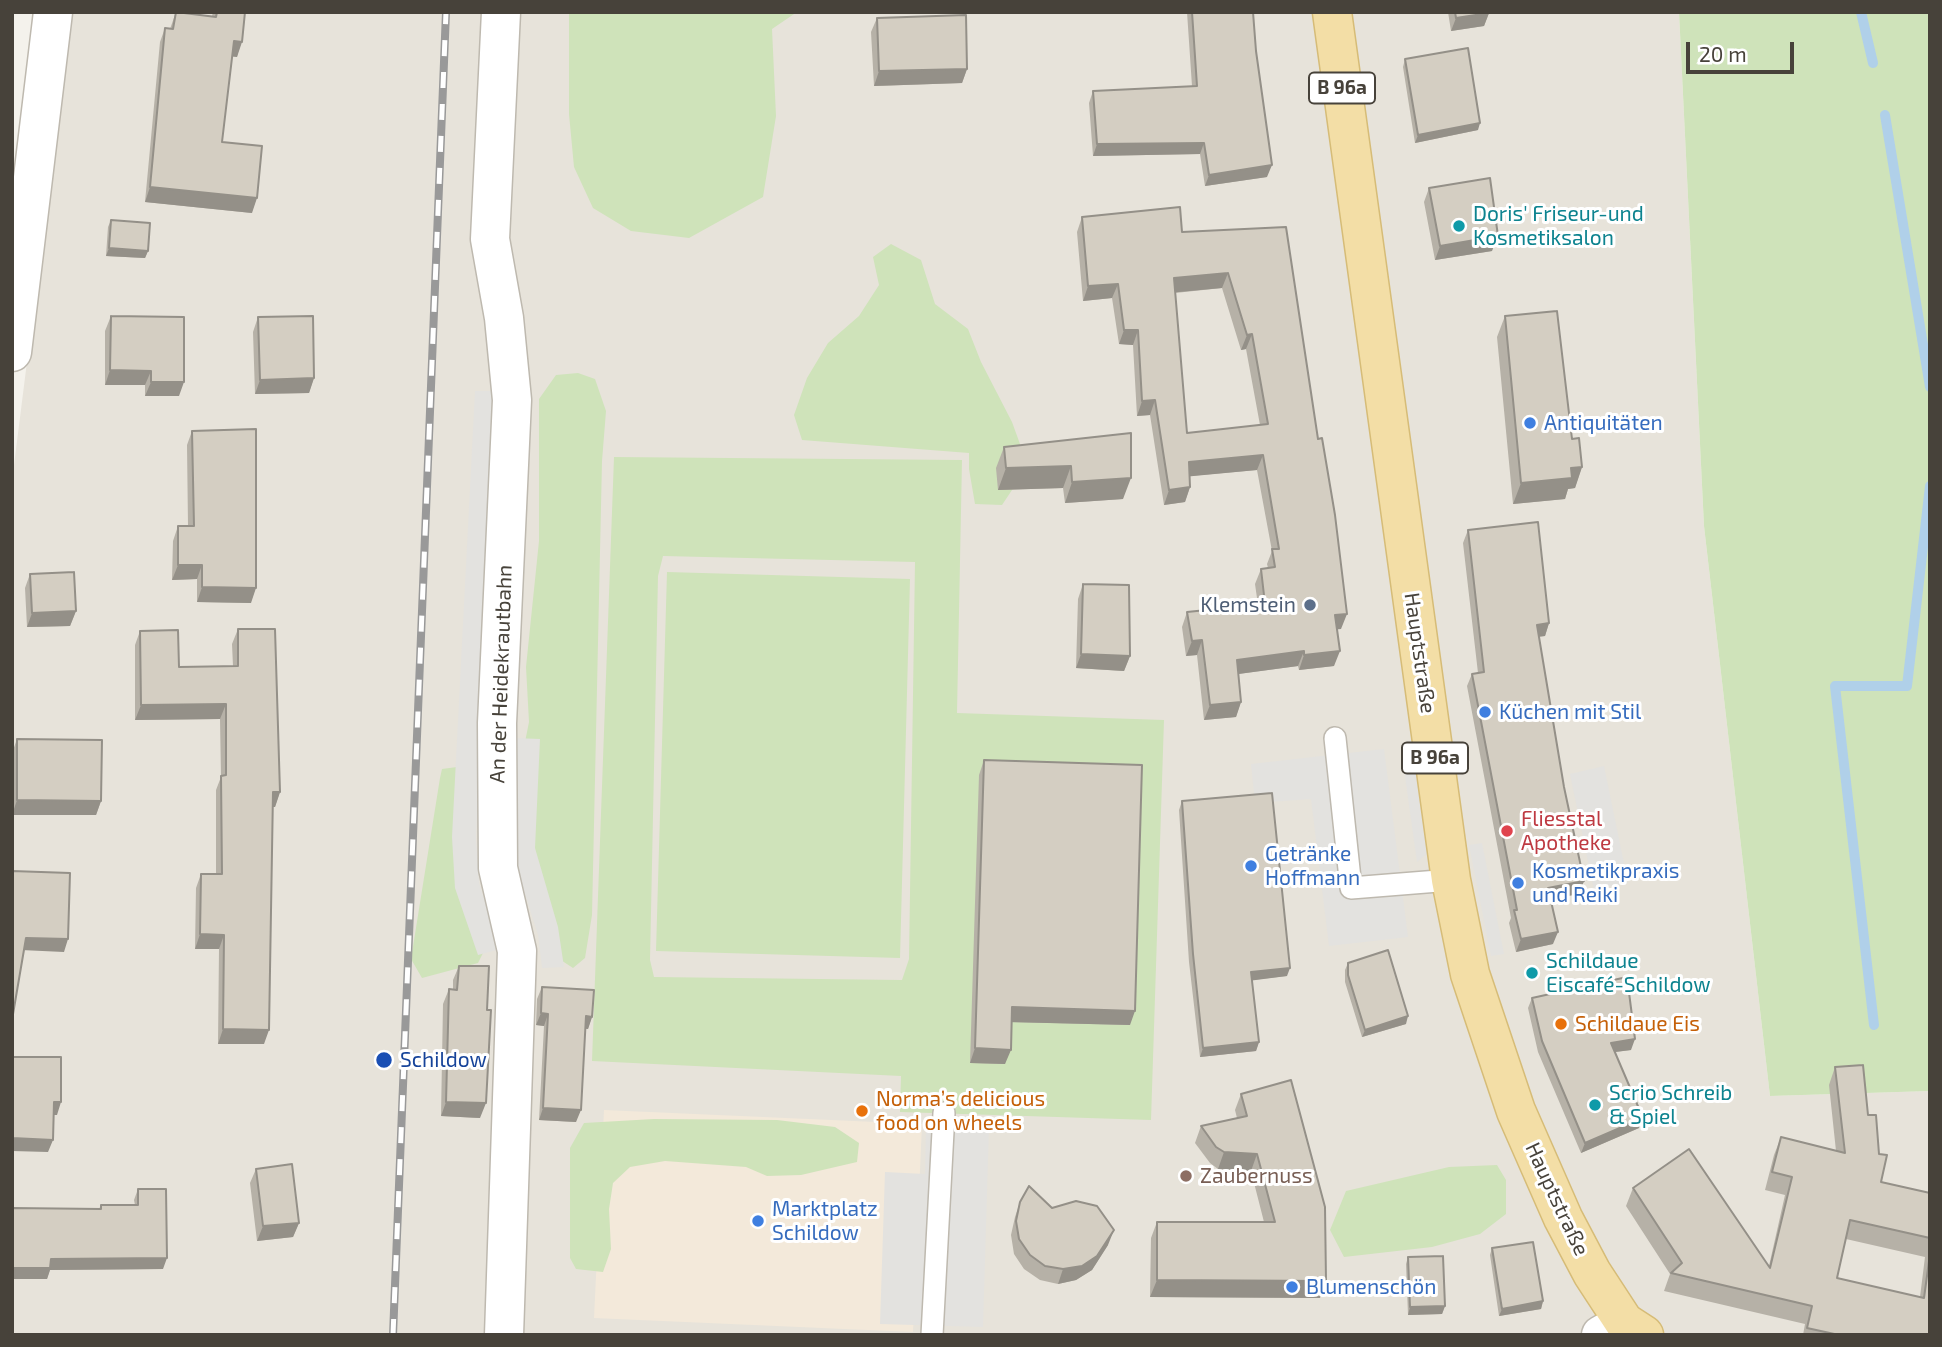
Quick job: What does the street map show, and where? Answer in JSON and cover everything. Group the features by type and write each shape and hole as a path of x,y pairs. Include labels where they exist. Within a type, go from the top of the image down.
{"main road":[{"name":"Hauptstraße","path":"1332,12 1451,880 1470,974 1516,1111 1563,1218 1623,1330"}],"street":[{"path":"12,352 53,12"},
{"name":"An der Heidekrautbahn","path":"501,12 490,239 504,318 512,400 497,723 498,868 517,951 504,1335"}],"lane":[{"path":"1335,738 1351,888 1451,880"},
{"path":"932,1335 944,1113"}],"shaded area":[{"path":"71,12 1679,12 1704,526 1770,1096 1930,1091 1930,1335 12,1335 12,481"},
{"path":"475,391 497,391 476,838 479,883 500,949 478,955 455,888 452,837"},
{"path":"514,738 540,739 535,848 558,927 564,967 542,968 538,935 512,853"},
{"path":"1384,749 1408,937 1329,946 1311,799 1255,803 1251,764"},
{"path":"1402,755 1418,766 1430,851 1417,862"},
{"path":"1604,766 1628,883 1594,890 1570,774"},
{"path":"1482,843 1504,954 1491,956 1469,845"},
{"name":"Marktplatz Schildow","path":"604,1110 922,1124 913,1332 594,1318"},
{"path":"926,1124 989,1126 983,1327 880,1324 885,1172 925,1174"}],"green space":[{"path":"569,12 797,12 772,29 776,116 763,197 689,238 631,231 593,208 574,167 569,114"},
{"path":"1679,12 1930,12 1930,1091 1770,1096 1704,526"},
{"path":"891,244 921,260 935,304 968,329 981,362 1012,422 1028,466 1002,505 975,504 969,453 802,440 794,415 807,378 828,343 859,316 879,285 873,257"},
{"path":"578,373 595,379 606,411 602,461 592,915 585,958 573,968 547,951 522,757 529,722 526,667 539,541 539,399 556,375"},
{"path":"614,457 962,460 957,713 1164,720 1151,1120 900,1112 901,1076 592,1061","holes":["663,556 915,562 909,959 902,980 654,977 650,960 658,576"]},
{"path":"667,572 910,579 900,958 656,951"},
{"path":"457,767 486,947 478,963 422,978 411,959 440,778 442,769"},
{"path":"654,1119 777,1120 835,1127 859,1143 857,1162 801,1175 767,1176 746,1167 665,1161 630,1167 613,1183 609,1209 611,1249 603,1272 576,1269 570,1258 570,1148 584,1123"},
{"path":"1497,1165 1506,1180 1506,1214 1480,1234 1432,1247 1344,1257 1330,1230 1346,1191 1449,1167"}],"building":[{"path":"176,12 216,17 217,12 245,12 242,42 234,41 222,142 262,146 257,198 150,187 165,28 173,29"},
{"path":"1192,12 1253,12 1272,165 1209,175 1204,143 1097,144 1093,91 1197,86"},
{"path":"1455,12 1489,12 1489,13 1456,18"},
{"path":"966,15 967,69 879,71 877,18"},
{"path":"1468,48 1480,123 1418,135 1405,59"},
{"name":"Doris' Friseur-und Kosmetiksalon","path":"1490,178 1498,236 1440,246 1429,188"},
{"path":"1180,207 1182,232 1286,227 1318,439 1322,438 1335,515 1347,614 1335,615 1340,651 1304,655 1304,651 1237,660 1241,702 1210,705 1202,640 1192,641 1187,612 1265,604 1261,569 1275,567 1272,549 1279,549 1263,455 1189,462 1190,487 1169,490 1155,400 1142,401 1138,330 1124,330 1118,284 1088,286 1082,217","holes":["1228,273 1247,335 1252,334 1268,424 1187,433 1174,278"]},
{"path":"111,220 150,223 148,251 109,248"},
{"path":"1557,311 1572,439 1579,438 1582,467 1571,468 1572,478 1521,483 1505,316"},
{"path":"111,316 184,317 184,382 151,382 151,371 110,370"},
{"path":"313,316 314,378 260,380 258,317"},
{"path":"256,429 256,588 202,587 202,565 178,565 178,526 194,526 192,431"},
{"path":"1131,433 1131,478 1072,482 1071,466 1006,468 1004,447"},
{"path":"1538,522 1549,623 1537,625 1564,787 1584,881 1548,888 1558,932 1521,939 1472,674 1484,672 1468,530"},
{"path":"74,572 76,611 32,613 30,574"},
{"path":"1083,584 1129,585 1130,656 1081,654"},
{"path":"238,629 275,629 280,792 273,792 269,1030 223,1029 224,935 200,934 201,874 222,874 221,776 226,775 226,704 141,705 140,631 178,630 179,667 238,666"},
{"path":"17,739 102,740 101,801 17,800"},
{"path":"984,760 1142,765 1135,1011 1012,1007 1011,1050 975,1048"},
{"path":"1272,793 1290,968 1251,972 1259,1042 1203,1048 1182,801"},
{"path":"12,871 70,873 68,939 26,938 12,1020"},
{"path":"1388,950 1408,1016 1365,1030 1348,975 1348,963"},
{"path":"459,966 489,966 487,1010 491,1010 486,1103 446,1102 449,989 457,990"},
{"path":"1627,977 1635,1039 1611,1043 1643,1118 1585,1143 1542,1041 1532,998"},
{"path":"542,987 594,990 592,1017 586,1016 581,1110 543,1108 548,1014 541,1013"},
{"path":"12,1057 61,1057 61,1102 54,1102 53,1140 12,1138"},
{"path":"1863,1065 1868,1115 1876,1115 1879,1154 1887,1155 1881,1182 1930,1193 1930,1238 1850,1220 1837,1278 1924,1298 1930,1254 1930,1335 1839,1335 1807,1328 1812,1306 1671,1273 1682,1263 1633,1188 1689,1149 1770,1268 1792,1177 1772,1172 1781,1137 1845,1153 1835,1067"},
{"path":"1291,1080 1325,1207 1326,1281 1157,1280 1157,1222 1275,1222 1257,1154 1224,1152 1216,1147 1201,1126 1247,1116 1241,1094"},
{"path":"292,1164 299,1223 263,1226 256,1169"},
{"path":"1029,1186 1052,1208 1076,1201 1097,1206 1114,1230 1097,1256 1082,1266 1063,1269 1045,1266 1030,1255 1019,1239 1016,1221 1020,1202"},
{"path":"138,1189 166,1189 167,1258 51,1259 50,1268 12,1268 12,1208 101,1209 101,1205 138,1205"},
{"path":"1533,1242 1543,1301 1502,1309 1492,1248"},
{"path":"1443,1256 1445,1306 1410,1307 1408,1257"}],"waterway":[{"path":"1861,12 1873,63"},
{"path":"1885,115 1930,387"},
{"path":"1874,1025 1835,686 1907,686 1930,486"}],"railway":[{"path":"393,1335 446,12"}],"place":[{"name":"Doris' Friseur-und Kosmetiksalon","path":"1459,226"},
{"name":"Antiquitäten","path":"1530,423"},
{"name":"Klemstein","path":"1310,605"},
{"name":"Küchen mit Stil","path":"1485,712"},
{"name":"Fliesstal Apotheke","path":"1507,831"},
{"name":"Getränke Hoffmann","path":"1251,866"},
{"name":"Kosmetikpraxis und Reiki","path":"1518,883"},
{"name":"Schildaue Eiscafé-Schildow","path":"1532,973"},
{"name":"Schildaue Eis","path":"1561,1024"},
{"name":"Schildow","path":"384,1060"},
{"name":"Scrio Schreib & Spiel","path":"1595,1105"},
{"name":"Norma’s delicious food on wheels","path":"862,1111"},
{"name":"Zaubernuss","path":"1186,1176"},
{"name":"Marktplatz Schildow","path":"758,1221"},
{"name":"Blumenschön","path":"1292,1287"}]}
